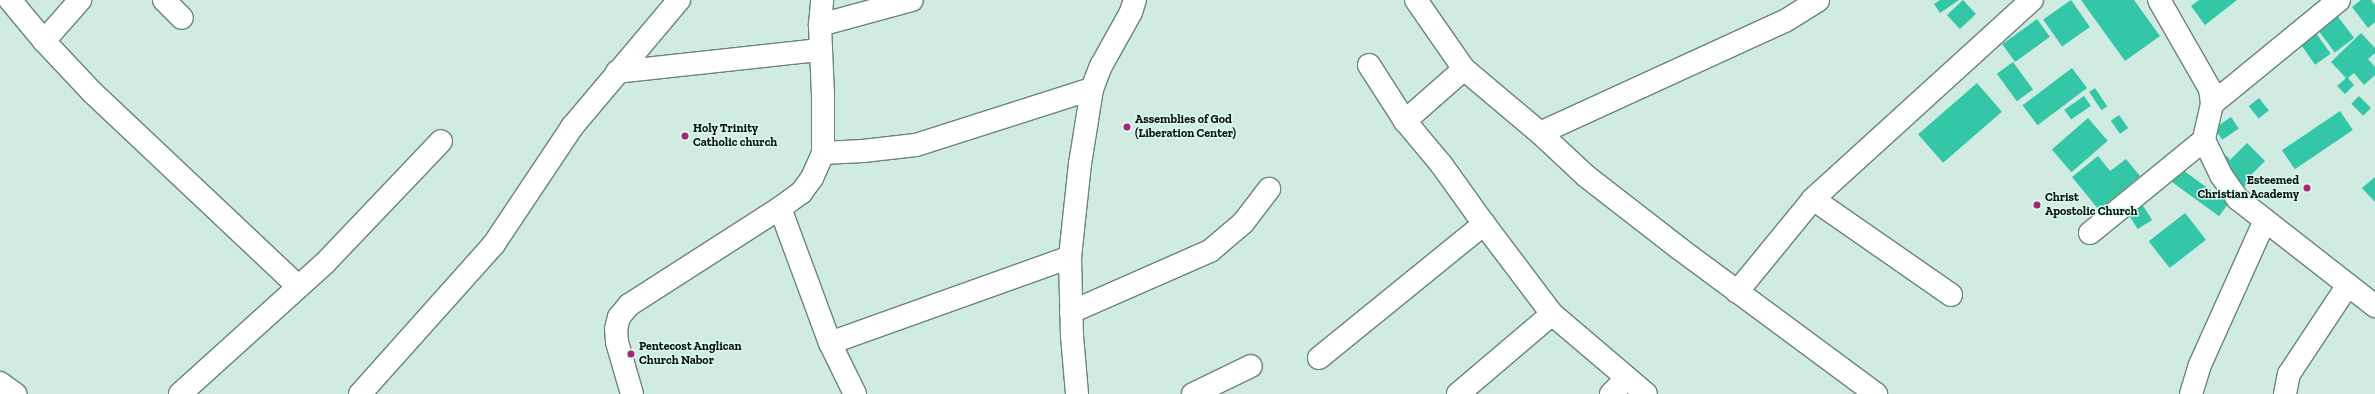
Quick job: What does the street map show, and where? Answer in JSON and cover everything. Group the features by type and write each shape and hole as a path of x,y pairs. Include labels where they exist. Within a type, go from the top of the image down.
{"street":[{"path":"10,0 44,41 93,93 298,286"},
{"path":"44,41 80,0"},
{"path":"164,0 182,18"},
{"path":"360,394 494,244 572,127 679,0"},
{"path":"632,394 617,342 616,329 620,317 629,305 780,208 801,193 812,178 823,153 820,25 822,0"},
{"path":"820,25 912,0"},
{"path":"1077,394 1071,312 1070,257 1080,164 1092,89 1101,66 1131,12 1135,0"},
{"path":"1540,133 1785,20 1818,0"},
{"path":"1737,292 1813,199 2032,0"},
{"path":"2090,233 2204,140 2212,104 2210,89 2160,0"},
{"path":"2212,104 2339,0"},
{"path":"1425,3 1464,69 1540,133 1586,176 1737,292 1876,394"},
{"path":"618,72 821,50"},
{"path":"1369,65 1405,121 1441,164 1552,314 1619,386 1646,394"},
{"path":"1405,121 1464,69"},
{"path":"823,153 863,151 916,145 1092,89"},
{"path":"2204,140 2221,175 2238,199 2375,306"},
{"path":"180,394 325,263 441,141"},
{"path":"1071,312 1210,251 1243,223 1270,189"},
{"path":"1813,199 1951,295"},
{"path":"780,208 830,343 855,394"},
{"path":"2191,394 2199,367 2265,220"},
{"path":"1319,358 1484,224"},
{"path":"830,343 1070,257"},
{"path":"2285,394 2290,374 2348,285"},
{"path":"1458,394 1552,314"},
{"path":"1193,394 1251,366"},
{"path":"0,383 15,394"}],"building":[{"path":"1940,0 1959,0 1940,13 1934,4"},
{"path":"1963,0 1976,14 1960,29 1947,15"},
{"path":"2071,0 2090,27 2062,47 2043,20"},
{"path":"2081,0 2134,0 2160,36 2125,61"},
{"path":"2199,0 2237,0 2205,25 2191,6"},
{"path":"2361,0 2371,0 2375,5 2375,22 2368,28 2352,7"},
{"path":"2336,14 2354,38 2335,52 2317,28"},
{"path":"2037,19 2050,37 2015,62 2002,44"},
{"path":"2314,30 2331,54 2315,65 2298,41"},
{"path":"2361,33 2375,48 2375,53 2368,59 2375,67 2375,75 2364,85 2354,73 2348,78 2354,85 2345,94 2337,86 2346,78 2331,62"},
{"path":"2013,62 2033,90 2017,101 1997,74"},
{"path":"2072,68 2087,88 2038,125 2022,105"},
{"path":"1977,83 2002,112 1943,163 1918,134"},
{"path":"2095,88 2107,106 2101,110 2089,92"},
{"path":"2084,96 2091,106 2071,120 2064,110"},
{"path":"2359,96 2371,108 2363,116 2351,104"},
{"path":"2259,98 2269,111 2259,119 2249,106"},
{"path":"2340,111 2353,130 2295,169 2282,150"},
{"path":"2119,115 2128,128 2120,134 2111,121"},
{"path":"2231,117 2239,129 2222,140 2214,128"},
{"path":"2088,118 2108,141 2071,172 2052,149"},
{"path":"2247,143 2265,161 2248,178 2250,181 2242,189 2218,164 2227,156 2230,160"},
{"path":"2098,156 2110,171 2126,159 2140,176 2099,210 2072,177"},
{"path":"2180,168 2229,203 2219,216 2171,181"},
{"path":"2375,177 2375,202 2362,188"},
{"path":"2142,204 2152,220 2138,229 2128,213"},
{"path":"2185,213 2206,240 2170,268 2149,241"}],"place":[{"name":"Assemblies of God (Liberation Center)","path":"1127,127"},
{"name":"Holy Trinity Catholic church","path":"685,136"},
{"name":"Esteemed Christian Academy","path":"2307,188"},
{"name":"Christ Apostolic Church","path":"2037,205"},
{"name":"Pentecost Anglican Church Nabor","path":"631,354"}]}
